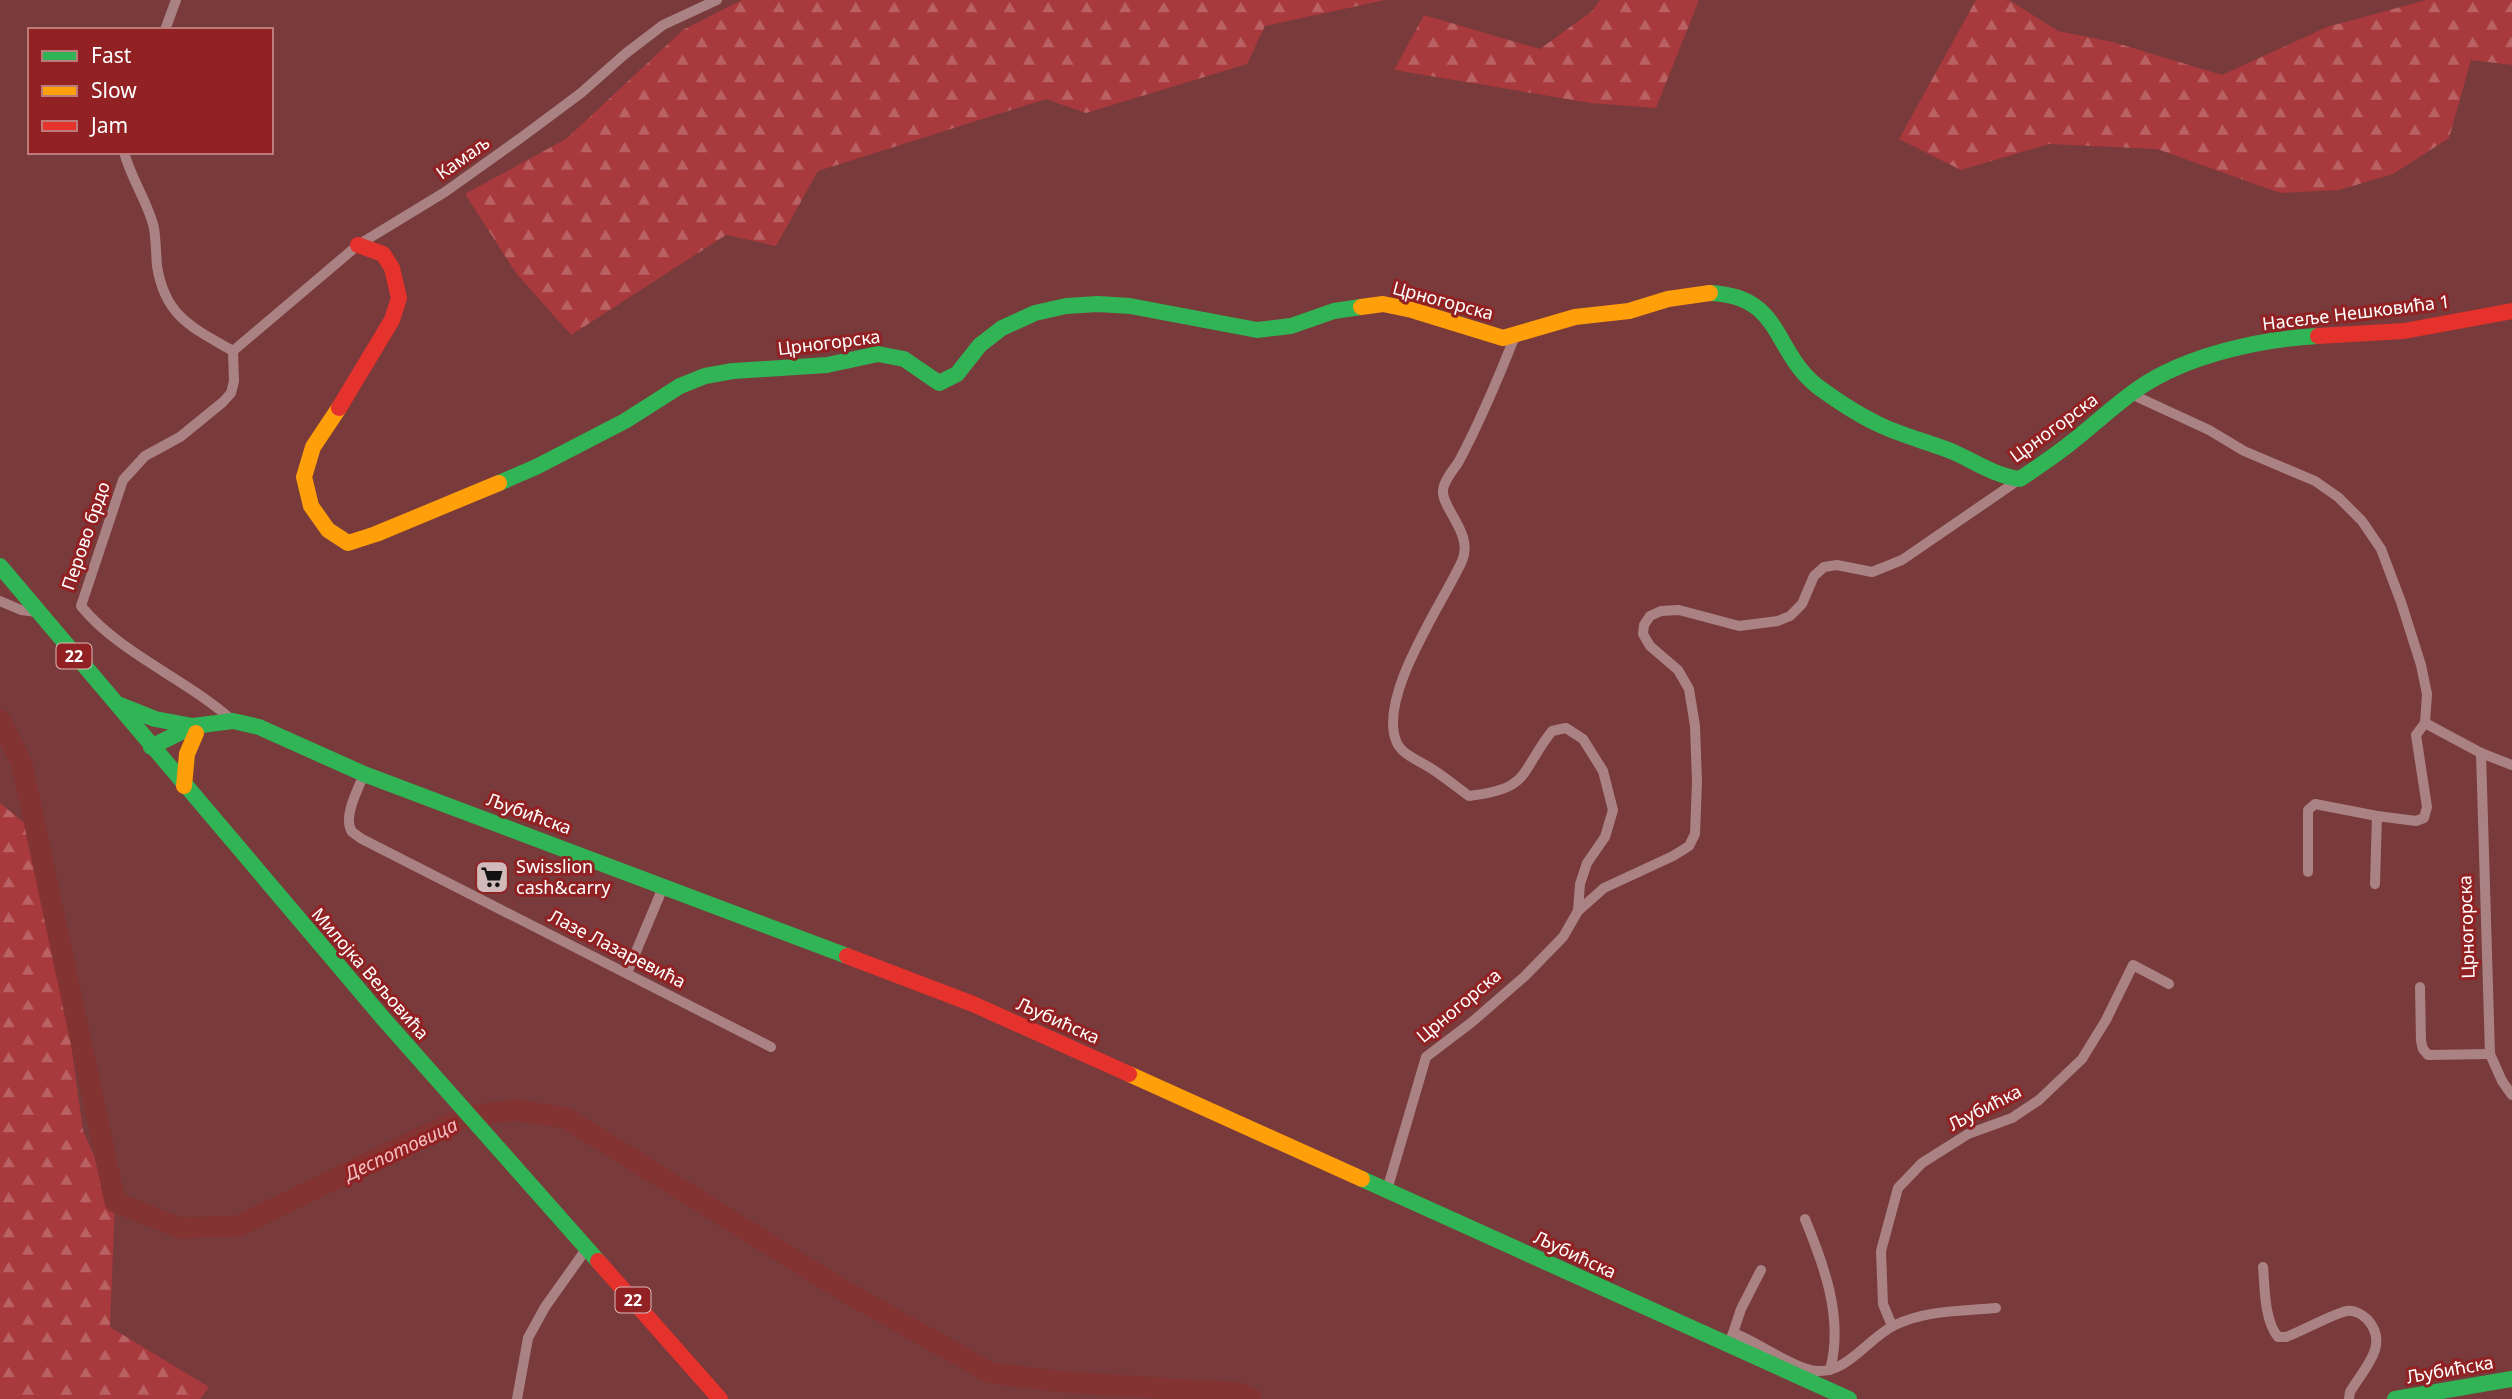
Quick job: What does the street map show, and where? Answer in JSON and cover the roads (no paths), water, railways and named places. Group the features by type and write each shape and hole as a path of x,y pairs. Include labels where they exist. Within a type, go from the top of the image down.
{"street":[{"path":"166,28 176,0"},
{"name":"Камаљ","path":"233,351 358,245 445,192 523,137 663,25 717,0"},
{"path":"125,154 154,227 158,268 172,310 233,351"},
{"name":"Црногорска","path":"358,245 383,254 392,268 399,298 393,320 356,383 313,447 304,477 311,506 328,530 348,543 376,534 536,467 625,421 680,386 705,376 733,371 827,365 878,354 904,359 939,383 948,382 962,371 986,339 1007,325 1053,309 1093,304 1137,306 1257,330 1272,330 1334,311 1382,304 1412,310 1503,338 1575,317 1629,311 1668,299 1707,293 1729,294 1754,304 1765,313 1790,356 1814,383 1842,404 1877,424 1953,452 2005,477 2020,480 2131,394"},
{"name":"Насеље Нешковића 1","path":"2131,394 2161,375 2191,362 2221,352 2285,338 2404,331 2512,312"},
{"path":"1515,336 1476,429 1444,486 1444,498 1462,534 1464,557 1402,677 1394,709 1393,727 1397,744 1407,754 1469,796 1496,793 1515,785 1552,731 1566,727 1583,739 1603,771 1613,810 1605,837 1587,863 1580,884 1578,911"},
{"name":"Перово брдо","path":"81,606 124,480 145,456 180,437 231,393 234,381 233,351"},
{"path":"2131,394 2209,430 2244,451 2315,481 2338,497 2362,521 2381,549 2421,665 2427,694 2426,723 2416,735 2427,807 2424,818 2416,821 2315,804 2311,806 2308,810 2308,872"},
{"path":"1578,911 1604,888 1689,846 1695,834 1695,726 1689,689 1678,670 1650,646 1643,634 1644,625 1650,616 1661,611 1679,610 1739,626 1778,621 1790,616 1802,604 1814,576 1824,567 1837,565 1872,572 1890,566 2020,480"},
{"name":"Милојка Вељовића","path":"0,566 184,786 437,1080 720,1399"},
{"path":"0,601 21,610 37,612"},
{"name":"Љубићска","path":"81,606 95,622 195,690 233,721"},
{"path":"111,700 146,718 200,728 187,754 184,786"},
{"name":"Љубићска","path":"155,751 200,728 233,721 259,727 364,774 974,1004 1729,1341 1849,1399"},
{"path":"2426,723 2481,753 2512,765"},
{"name":"Црногорска","path":"2481,753 2490,1054 2502,1081 2512,1095"},
{"name":"Лазе Лазаревића","path":"364,774 350,812 352,832 771,1047"},
{"path":"2375,884 2377,816"},
{"path":"627,973 664,885"},
{"name":"Црногорска","path":"1387,1190 1426,1057 1525,976 1563,937 1578,911"},
{"name":"Љубићка","path":"1892,1326 1882,1304 1881,1251 1898,1188 1922,1163 1968,1134 2012,1118 2039,1100 2082,1059 2106,1020 2133,965 2169,984"},
{"path":"2420,987 2421,1041 2428,1055 2490,1054"},
{"path":"1805,1219 1828,1277 1835,1353 1830,1370"},
{"path":"517,1399 528,1338 545,1307 587,1248"},
{"path":"2263,1267 2272,1330 2278,1337 2286,1338 2348,1311 2362,1314 2371,1324 2376,1336 2375,1353 2350,1392 2349,1399"},
{"path":"1729,1341 1741,1308 1761,1270"},
{"path":"1729,1341 1738,1335 1815,1371 1830,1370 1892,1326 1924,1315 1996,1308"},
{"name":"Љубићска","path":"2395,1399 2512,1379"}],"waterway":[{"name":"Деспотовица","path":"0,720 22,764 115,1202 180,1228 238,1226 455,1121 514,1110 566,1118 846,1292 991,1373 1064,1382 1239,1393 1252,1399"}],"place":[{"name":"Swisslion cash&carry","path":"492,877"}]}
